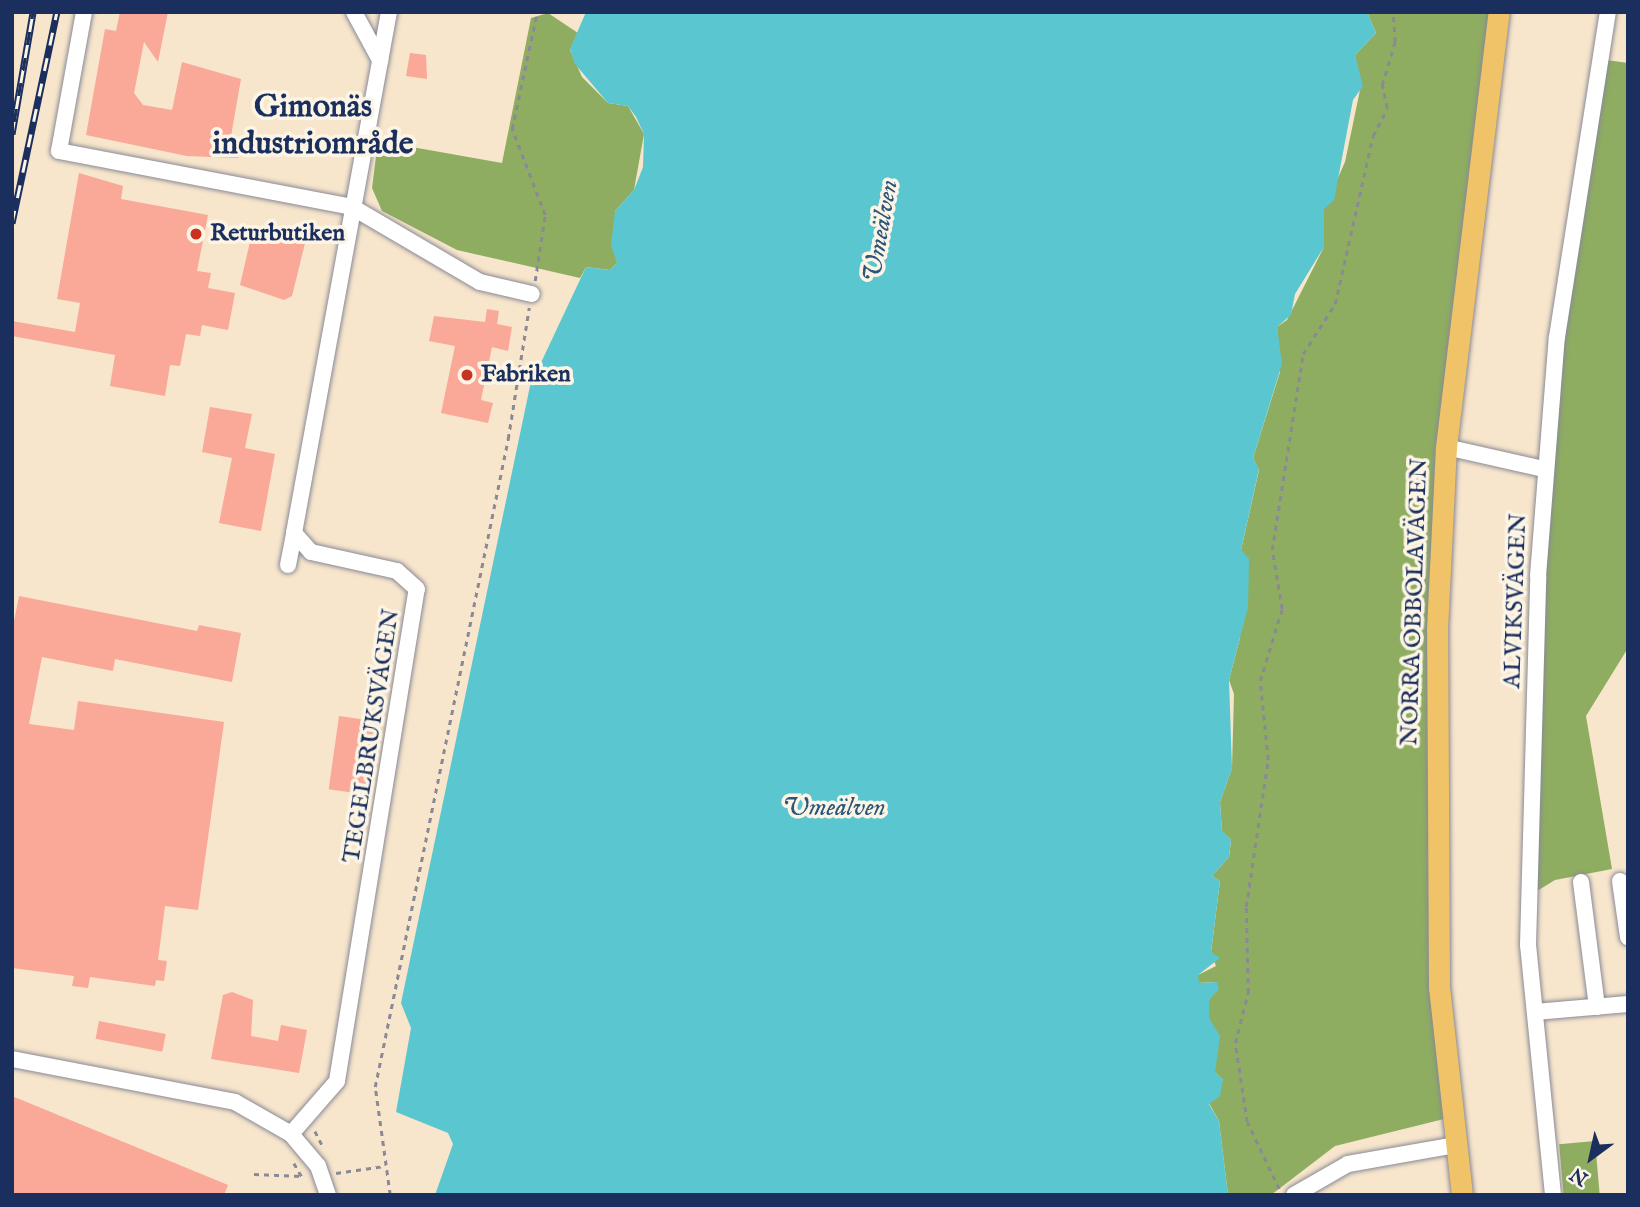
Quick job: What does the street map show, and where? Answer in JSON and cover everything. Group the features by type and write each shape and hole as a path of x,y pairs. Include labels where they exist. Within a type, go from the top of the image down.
{"highway":[{"name":"NORRA OBBOLAVÄGEN","path":"1462,1195 1439,988 1437,644 1446,447 1499,12"}],"street":[{"path":"84,12 59,151 352,207 480,282 532,294"},
{"path":"354,12 380,60"},
{"path":"288,565 388,12"},
{"name":"ALVIKSVÄGEN","path":"1553,1195 1528,945 1544,469 1557,337 1608,12"},
{"path":"1446,447 1544,469"},
{"name":"TEGELBRUKSVÄGEN","path":"291,1134 337,1081 417,589 397,571 311,552 294,533"},
{"path":"1620,881 1628,937"},
{"path":"1581,882 1597,1007"},
{"path":"1535,1012 1628,1004"},
{"path":"12,1059 234,1102 291,1134 326,1170 328,1195"},
{"path":"1294,1195 1348,1164 1456,1145"}],"path":[{"path":"390,1195 374,1087 387,1010 508,439 545,215 512,129 537,12"},
{"path":"1283,1195 1266,1174 1247,1122 1235,1043 1248,993 1246,907 1268,760 1260,681 1282,609 1272,550 1303,354 1335,304 1373,136 1387,108 1382,85 1395,42 1393,12"},
{"path":"307,1118 324,1152"},
{"path":"294,1164 302,1177"},
{"path":"254,1174 302,1177 326,1170 332,1173 385,1166"}],"green space":[{"path":"1367,12 1499,12 1437,630 1452,1117 1335,1146 1271,1195 1228,1195 1219,1121 1209,1103 1223,1080 1215,1072 1209,1027 1209,1000 1217,982 1198,983 1198,975 1216,966 1211,952 1220,881 1212,876 1229,857 1231,840 1222,831 1220,802 1232,768 1234,694 1229,680 1240,638 1241,550 1259,470 1253,458 1280,372 1277,327 1287,320 1324,247 1324,209 1345,162 1360,90 1355,55 1376,33"},
{"path":"548,13 578,33 570,50 582,77 608,103 628,106 644,134 634,190 615,211 617,263 610,270 586,267 580,278 457,250 382,211 372,188 378,141 502,163 531,18"},
{"path":"1599,59 1628,63 1628,648 1586,716 1612,869 1555,880 1529,896 1544,469"},
{"path":"1595,1141 1600,1195 1564,1195 1559,1144"}],"water":[{"name":"Umeälven","path":"586,12 1367,12 1376,33 1355,55 1363,86 1353,100 1334,200 1324,209 1324,247 1295,294 1291,315 1277,327 1282,364 1253,458 1259,469 1241,550 1249,559 1248,607 1229,680 1232,768 1220,802 1222,830 1231,840 1229,857 1212,876 1220,881 1211,952 1220,958 1198,975 1199,983 1217,982 1219,989 1209,1000 1209,1018 1220,1036 1215,1072 1223,1079 1220,1096 1209,1104 1219,1121 1228,1195 435,1195 453,1144 448,1133 396,1112 411,1028 401,1003 530,386 586,267 610,270 617,263 611,245 615,211 634,190 643,167 644,134 636,117 628,106 608,103 575,64 570,49"}],"building":[{"path":"120,12 168,12 158,62 144,42 134,93 143,105 172,110 182,62 241,79 231,136 242,149 238,158 187,156 86,135 105,29 116,31"},
{"path":"410,53 426,55 427,79 406,76"},
{"path":"79,173 123,186 121,199 208,215 197,271 211,273 208,288 235,293 228,330 202,325 200,336 186,334 180,366 170,365 165,396 110,386 115,355 12,336 12,321 75,332 80,303 57,299"},
{"path":"253,229 306,239 292,296 284,300 240,285"},
{"name":"Fabriken","path":"487,309 499,311 497,324 512,327 508,351 492,347 481,400 493,403 488,423 441,413 455,346 429,341 434,316 485,322"},
{"path":"210,407 252,414 245,448 275,454 261,531 219,523 232,458 202,452"},
{"path":"19,596 197,631 199,625 241,633 232,682 115,659 113,671 42,657 29,724 74,730 78,701 224,722 198,910 165,906 158,960 167,961 164,981 156,980 155,986 90,977 88,988 72,986 74,976 12,968 12,631"},
{"path":"339,716 380,722 369,795 329,789"},
{"path":"232,992 253,1000 251,1036 278,1041 281,1025 307,1030 299,1073 211,1059 223,995"},
{"path":"99,1021 166,1034 162,1052 96,1039"},
{"path":"12,1096 228,1185 224,1195 12,1195"}],"railway":[{"path":"12,134 33,12"},
{"path":"12,223 57,12"}],"place":[{"name":"Returbutiken","path":"196,234"},
{"name":"Fabriken","path":"467,375"}],"district":[{"name":"Gimonäs industriområde","path":"313,128"}]}
